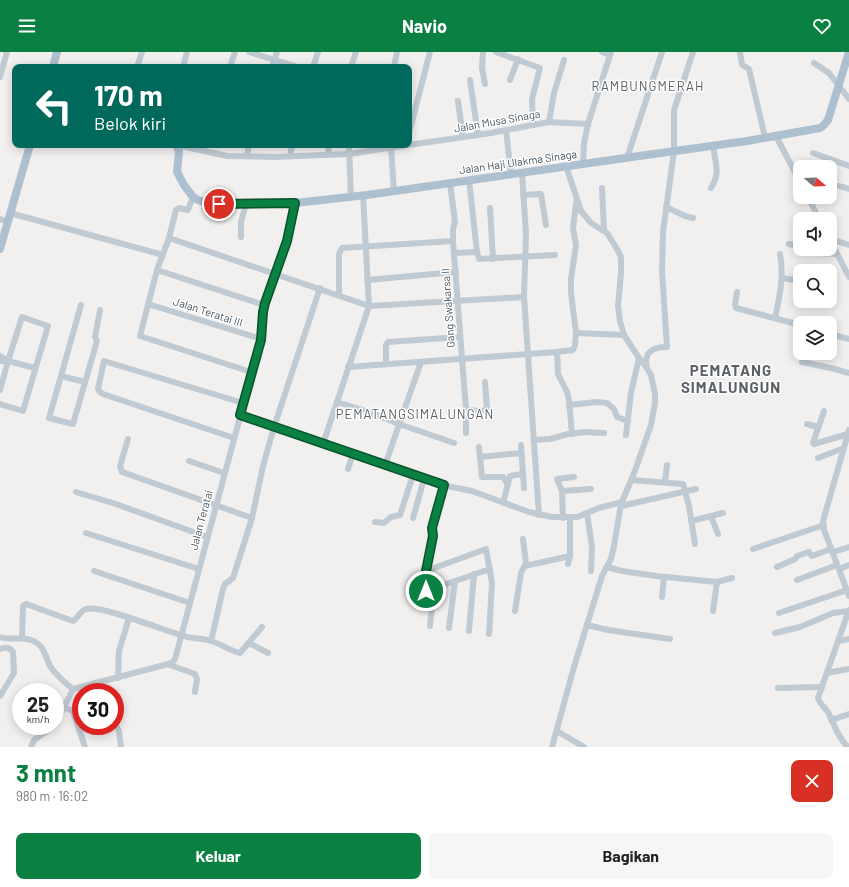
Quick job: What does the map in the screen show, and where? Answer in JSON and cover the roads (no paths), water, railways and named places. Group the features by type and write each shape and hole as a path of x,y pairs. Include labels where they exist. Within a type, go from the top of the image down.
{"main road":[{"path":"54,64 57,52"},
{"name":"Jalan Haji Ulakma Sinaga","path":"193,197 208,203 246,204 295,203 351,197 583,163 627,158 820,128 828,120 839,85 846,70 849,52"},
{"path":"0,249 4,220 10,213 29,148"},
{"path":"178,148 179,155 177,172 193,197"}],"street":[{"path":"0,77 7,52"},
{"path":"138,64 142,52"},
{"path":"184,64 187,52"},
{"path":"231,64 235,52"},
{"path":"249,52 288,64"},
{"path":"273,64 277,52"},
{"path":"314,64 318,52"},
{"path":"352,64 356,52"},
{"path":"395,64 397,52"},
{"path":"412,121 430,52"},
{"path":"483,52 482,68 485,84"},
{"path":"496,52 514,56 540,68 532,99 533,125"},
{"path":"583,163 584,143 588,124 610,53 602,52"},
{"path":"627,158 662,52"},
{"path":"552,747 574,667 602,576 607,567 614,546 621,504 654,414 655,394 646,358 651,350 655,348 667,347 662,271 663,232 674,151 674,110 693,52"},
{"path":"740,52 742,65 750,69 765,137"},
{"path":"510,80 514,56"},
{"path":"549,122 554,93 564,60"},
{"path":"814,63 827,71 849,99"},
{"path":"470,80 478,135"},
{"path":"458,101 463,137"},
{"name":"Jalan Musa Sinaga","path":"412,144 478,135 549,122 588,124"},
{"path":"506,130 511,174"},
{"path":"776,136 793,169"},
{"path":"711,188 716,180 717,173 713,145"},
{"name":"Jalan Musa Sinaga","path":"207,148 227,156 349,154 374,148"},
{"path":"247,156 248,148"},
{"path":"290,156 291,148"},
{"path":"328,154 329,148"},
{"path":"349,148 351,197"},
{"path":"392,148 394,191"},
{"path":"813,153 849,166"},
{"path":"566,166 580,211 591,223 604,230 610,236 621,257 622,265 619,313 624,335 639,358 648,368"},
{"path":"522,173 526,234 524,297 539,515"},
{"path":"469,180 479,259 526,258 555,255"},
{"name":"Gang Swakarsa II","path":"450,183 455,222 453,229 453,241 466,410 466,433"},
{"path":"839,186 849,189"},
{"path":"602,188 604,230"},
{"path":"523,195 541,194 546,225"},
{"path":"324,444 369,306 364,195"},
{"path":"193,197 188,210 177,208 169,238 157,270 140,336 251,372"},
{"path":"348,367 573,350 576,333 571,293 571,279 576,245 573,228 577,201"},
{"name":"Jalan Teratai","path":"170,665 175,659 251,372 261,340 264,305 289,234 295,203"},
{"path":"241,237 241,222 246,204"},
{"path":"666,207 693,218"},
{"path":"490,208 493,259"},
{"path":"10,213 163,255"},
{"path":"169,238 276,273 369,306 524,297"},
{"path":"340,295 340,249 453,241"},
{"path":"837,242 849,245"},
{"path":"789,244 793,245"},
{"path":"454,253 477,252"},
{"path":"775,318 782,278 780,254"},
{"path":"837,254 849,277"},
{"path":"157,270 264,305"},
{"path":"368,280 456,272"},
{"path":"782,278 793,280"},
{"path":"211,641 223,589 227,582 233,579 252,518 263,466 274,427 320,288"},
{"path":"737,292 735,308 793,323"},
{"name":"Jalan Teratai III","path":"148,304 261,340"},
{"path":"81,305 49,418 73,424 97,340 95,337 100,310"},
{"path":"0,390 22,318 48,326 23,411 0,404"},
{"path":"576,333 624,335"},
{"path":"837,336 849,339"},
{"path":"386,364 386,345 388,342 460,337"},
{"path":"557,352 558,374 567,392 572,434"},
{"path":"0,356 8,361"},
{"path":"626,435 631,393 639,358"},
{"path":"0,361 8,361 35,368"},
{"path":"234,438 103,394 98,388 104,361 243,403"},
{"path":"385,465 421,362"},
{"path":"802,362 849,373"},
{"path":"62,376 85,382"},
{"path":"466,410 482,411 487,408 485,382"},
{"path":"337,402 454,443"},
{"path":"569,405 603,402 608,403 614,409 617,418 628,421"},
{"path":"824,411 813,442 815,445 848,432"},
{"path":"240,415 424,479 472,491 539,515 570,518 599,508 696,489"},
{"path":"807,424 818,427"},
{"path":"534,440 550,439 586,432 604,433"},
{"path":"779,613 848,589 824,530 824,514 848,432"},
{"path":"128,439 120,466 122,472 252,518"},
{"path":"521,445 524,488"},
{"path":"479,447 482,478 503,477 507,483"},
{"path":"818,458 844,448"},
{"path":"348,469 353,454"},
{"path":"480,456 521,454"},
{"path":"189,461 224,473"},
{"path":"665,482 667,465"},
{"path":"503,503 510,476 522,474"},
{"path":"375,522 384,523 391,517 400,515 413,475"},
{"path":"563,518 562,491 557,479 574,477"},
{"path":"413,518 424,479"},
{"path":"631,480 683,484 695,544"},
{"path":"430,626 434,588 426,571 433,536 432,528 444,485"},
{"path":"562,491 591,489"},
{"path":"76,492 116,504 207,537"},
{"path":"588,513 592,547 591,571"},
{"path":"691,520 723,513"},
{"path":"712,516 718,534"},
{"path":"568,564 570,556 570,518"},
{"path":"753,549 824,525"},
{"path":"86,533 199,569"},
{"path":"515,611 520,573 525,566 526,560 523,539"},
{"path":"778,567 795,559 797,556 809,552 812,556 849,547"},
{"path":"426,571 486,549 492,583 488,634"},
{"path":"525,566 570,556"},
{"path":"797,580 849,565"},
{"path":"607,567 631,573 717,582 732,578"},
{"path":"434,588 490,569"},
{"path":"94,571 190,603"},
{"path":"469,631 474,574"},
{"path":"662,597 664,577"},
{"path":"449,628 455,581"},
{"path":"713,611 717,582"},
{"path":"22,638 24,604 70,621 76,620 82,611 92,609 129,618 181,635 211,641 240,653 262,627"},
{"path":"775,633 800,627 833,613 849,610 818,698 819,702 828,713 835,730 848,747"},
{"path":"118,678 119,651 129,618"},
{"path":"587,626 670,639"},
{"path":"2,638 22,638 32,640 38,644 44,649 49,664 72,688"},
{"path":"838,642 849,639"},
{"path":"249,643 268,653"},
{"path":"0,649 8,648 13,652 14,673 0,696"},
{"path":"99,683 170,665 195,674 197,679 195,692"},
{"path":"827,673 849,669"},
{"path":"778,688 822,687"},
{"path":"72,691 64,707 72,711 85,747"},
{"path":"831,720 849,714"},
{"path":"557,732 584,747"},
{"path":"31,747 34,740 41,735"},
{"path":"119,735 121,747"}],"district":[{"name":"RAMBUNGMERAH","path":"648,86"},
{"name":"PEMATANG SIMALUNGUN","path":"731,380"},
{"name":"PEMATANGSIMALUNGAN","path":"415,414"}]}
